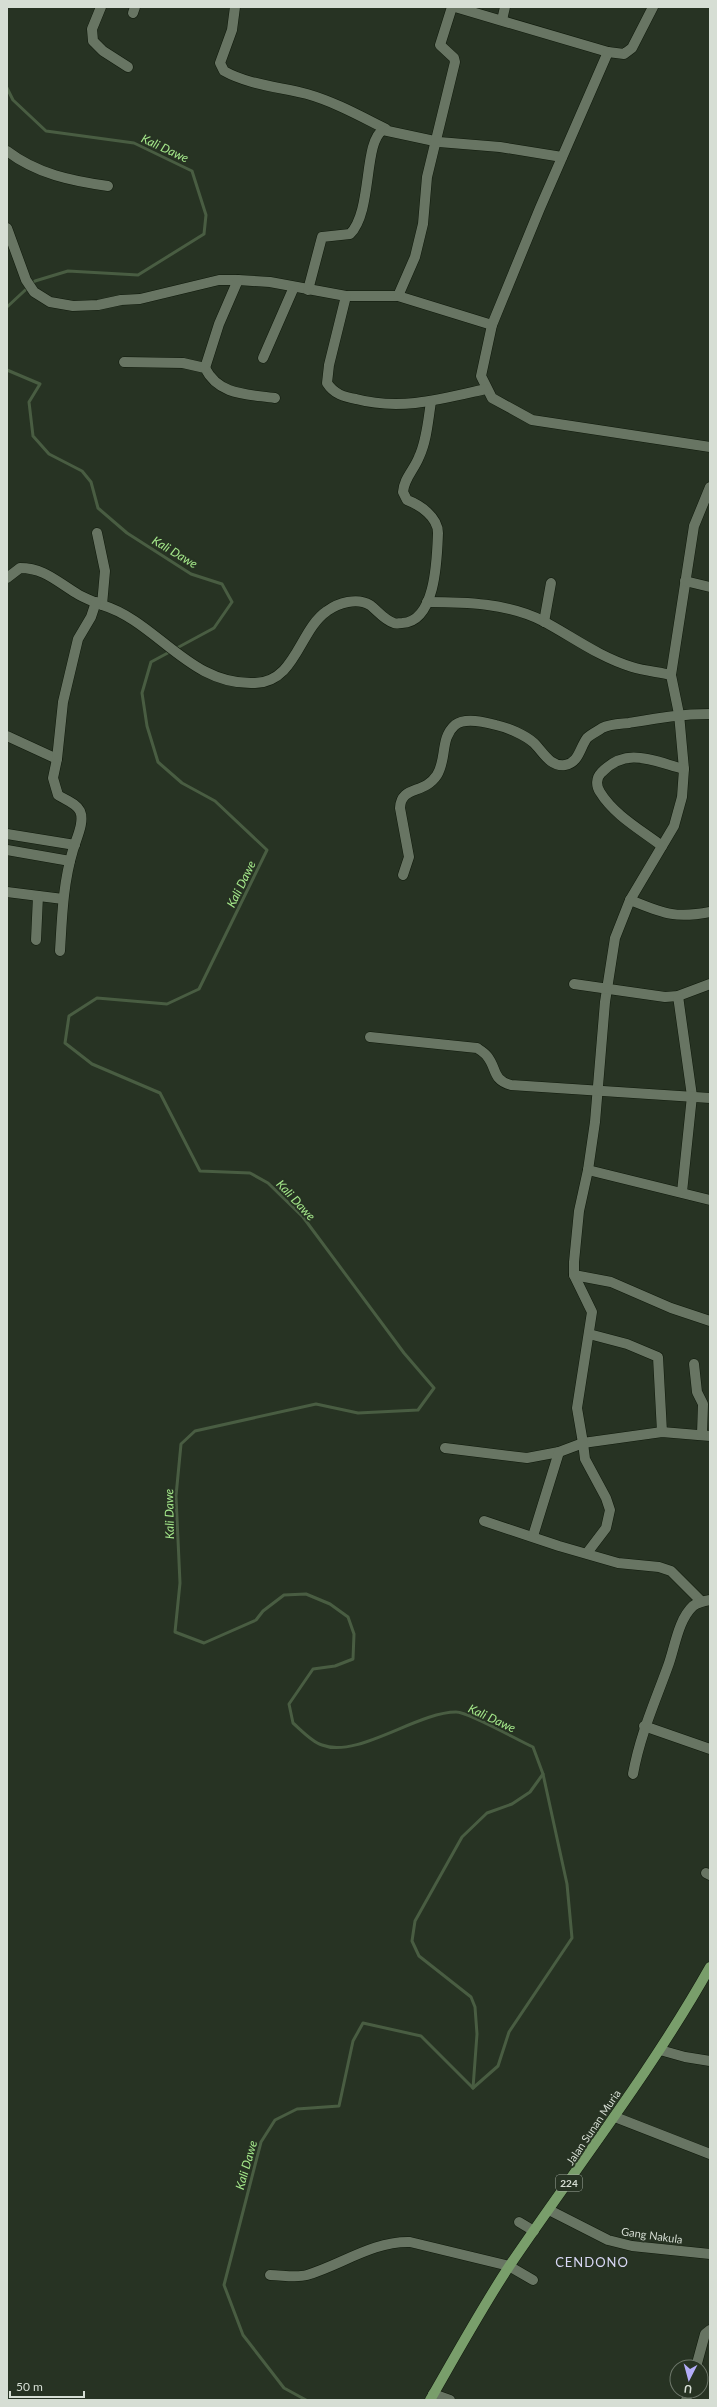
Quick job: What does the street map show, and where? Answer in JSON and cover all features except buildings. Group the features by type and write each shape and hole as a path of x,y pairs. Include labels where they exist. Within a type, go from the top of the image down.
{"main road":[{"name":"Jalan Sunan Muria","path":"431,2397 509,2266 660,2050 710,1968"}],"street":[{"path":"102,7 92,29 93,42 102,51 128,67"},
{"path":"234,7 232,30 220,63 224,71 258,84 308,95 343,107 386,129 436,141 500,147 562,157"},
{"path":"398,296 415,257 423,224 427,177 455,62 454,58 440,45 452,7"},
{"path":"455,7 608,52 624,54 632,48 653,7"},
{"path":"502,20 505,7"},
{"path":"608,52 562,157 492,325 481,376 486,389 492,398 532,420 710,447"},
{"path":"308,290 322,237 350,234 361,219 373,147 378,134 386,129"},
{"path":"7,151 32,167 64,178 108,186"},
{"path":"7,228 26,280 34,292 50,302 73,306 98,306 220,280 238,280 270,282 346,296 398,296 492,325"},
{"path":"238,280 218,324 205,368 212,381 223,388 236,393 275,398"},
{"path":"263,358 294,287"},
{"path":"346,296 328,365 327,383 330,388 344,396 381,404 394,405 431,402 486,389"},
{"path":"124,362 183,363 205,368"},
{"path":"7,578 20,568 41,571 52,576 77,594 127,615 180,657 221,678 256,683 280,673 290,664 314,622 327,610 342,603 361,602 369,605 384,618 395,624 409,623 422,614 434,582 438,528 430,514 416,504 407,500 403,492 408,475 414,468 420,455 431,402"},
{"path":"587,1553 606,1528 610,1510 606,1498 585,1459 577,1408 592,1312 574,1275 579,1211 588,1170 598,1089 607,990 615,938 630,900 674,826 682,797 684,769 679,714 671,675 694,526 710,487"},
{"path":"60,951 63,899 70,861 82,822 81,812 76,805 58,795 54,788 53,778 57,759 63,702 78,639 99,603 104,566 97,532"},
{"path":"685,581 710,587"},
{"path":"544,622 551,583"},
{"path":"427,602 459,602 486,605 509,610 544,622 592,650 633,668 671,675"},
{"path":"403,875 409,857 400,808 400,799 406,793 427,786 437,775 442,763 446,734 456,724 471,721 499,725 518,733 534,743 554,763 565,765 574,761 588,737 604,727 679,714 710,714"},
{"path":"7,736 57,759"},
{"path":"662,846 614,810 600,792 596,784 598,776 606,768 628,756 684,769"},
{"path":"7,834 75,844"},
{"path":"7,850 70,861"},
{"path":"7,892 63,899"},
{"path":"36,940 38,896"},
{"path":"630,900 675,916 692,916 710,912"},
{"path":"574,984 607,990 665,997 678,996 710,984"},
{"path":"678,996 692,1096 682,1192"},
{"path":"370,1037 477,1048 487,1056 494,1072 504,1083 511,1085 525,1087 598,1089 710,1098"},
{"path":"588,1170 710,1200"},
{"path":"574,1275 611,1282 671,1308 710,1321"},
{"path":"589,1334 627,1344 658,1357 662,1432"},
{"path":"445,1448 527,1458 559,1452 583,1443 662,1432 706,1435 703,1404 697,1392 694,1364"},
{"path":"533,1536 559,1452"},
{"path":"484,1521 533,1536 559,1546 618,1563 659,1567 671,1571 706,1600 693,1607 676,1638 669,1664 644,1726 633,1774"},
{"path":"644,1726 710,1749"},
{"path":"660,2050 685,2057 710,2061"},
{"path":"615,2116 710,2154"},
{"name":"Gang Nakula","path":"549,2210 608,2240 632,2246 710,2254"},
{"path":"519,2222 534,2231"},
{"path":"270,2275 307,2275 361,2252 401,2242 423,2244 509,2266 534,2280"},
{"path":"698,2359 705,2334 710,2330"},
{"path":"431,2397 450,2400"}],"waterway":[{"name":"Kali Dawe","path":"7,88 13,100 46,131 134,143 192,171 206,215 204,234 138,275 68,271 35,281 7,307"},
{"name":"Kali Dawe","path":"7,370 40,384 29,402 33,436 49,454 82,471 91,482 98,508 127,533 191,574 222,584 232,602 214,628 151,662 142,693 147,726 158,762 182,783 215,801 267,850 199,989 167,1004 97,998 69,1016 65,1043 92,1064 160,1093 200,1171 250,1173 268,1183 303,1217 404,1353 434,1388 418,1410 358,1413 316,1404 195,1431 181,1444 176,1496 180,1583 175,1632 204,1643 256,1620 263,1611 284,1595 306,1594 330,1604 348,1617 354,1634 353,1659 335,1666 313,1669 289,1704 293,1723 314,1741 322,1745 336,1748 352,1746 369,1741 424,1719 440,1714 456,1712 471,1716 533,1747 543,1774 530,1792 512,1804 487,1813 462,1837 415,1921 412,1941 419,1956 471,1997 475,2007 477,2034 473,2088"},
{"name":"Kali Dawe","path":"473,2088 498,2066 509,2032 572,1938 567,1884 543,1774"},
{"name":"Kali Dawe","path":"306,2400 284,2388 243,2335 224,2285 261,2142 275,2120 297,2109 339,2106 353,2041 363,2023 421,2036 473,2088"}],"district":[{"name":"CENDONO","path":"592,2262"}]}
